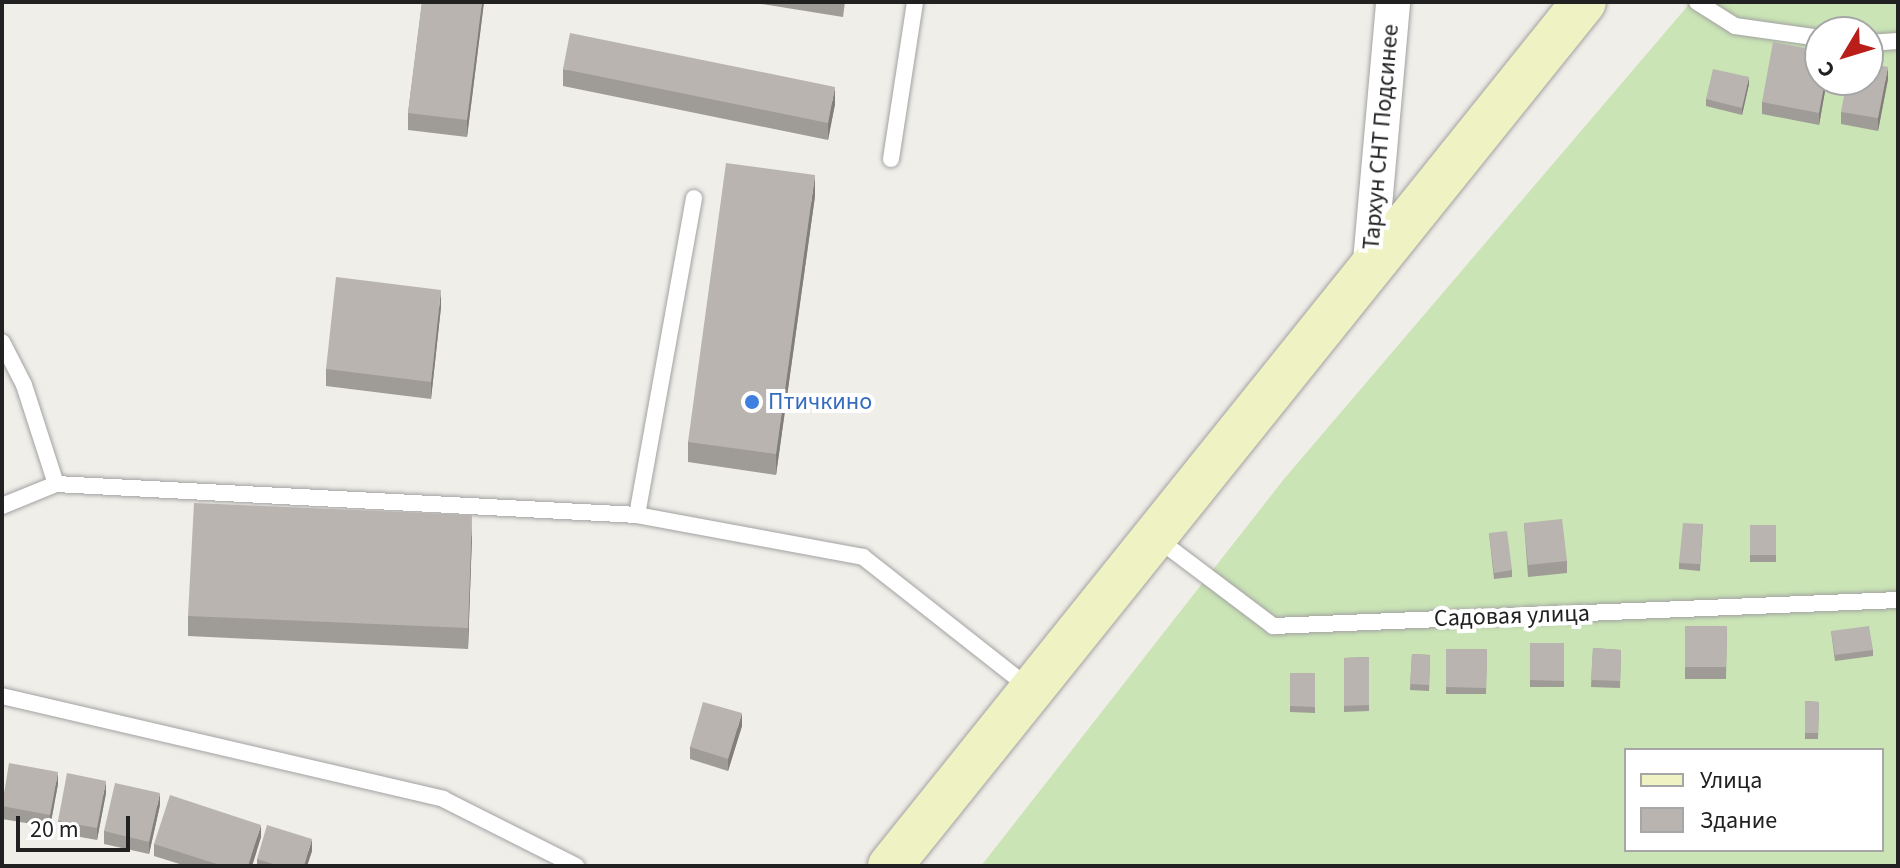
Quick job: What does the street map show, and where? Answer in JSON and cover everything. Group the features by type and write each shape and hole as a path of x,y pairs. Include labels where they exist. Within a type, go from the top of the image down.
{"main road":[{"path":"890,866 1584,2"}],"street":[{"name":"Тархун СНТ Подсинее","path":"1369,273 1393,2"}],"lane":[{"path":"891,159 915,2"},
{"path":"1697,2 1735,26 1804,36"},
{"path":"637,515 694,198"},
{"path":"2,342 24,385 56,484"},
{"path":"2,506 56,484 637,515 863,557 1032,690"},
{"name":"Садовая улица","path":"1155,537 1273,626 1898,600"},
{"path":"2,696 443,799 576,866"}],"green space":[{"path":"1691,2 1898,2 1898,866 981,866 1284,479"}],"building":[{"path":"422,2 482,2 467,120 408,113"},
{"path":"570,33 835,87 828,123 563,69"},
{"path":"1773,42 1804,48 1804,96 1822,96 1819,113 1762,102"},
{"path":"1884,66 1888,67 1884,87"},
{"path":"1713,69 1749,77 1742,108 1706,99"},
{"path":"1844,96 1882,96 1878,118 1841,112"},
{"path":"726,163 815,175 776,454 688,442"},
{"path":"336,277 441,290 431,382 326,369"},
{"path":"194,503 472,515 468,628 188,616"},
{"path":"1562,519 1567,561 1528,565 1524,523"},
{"path":"1683,523 1703,524 1700,564 1679,563"},
{"path":"1750,525 1776,525 1776,555 1750,555"},
{"path":"1507,531 1512,570 1494,573 1489,533"},
{"path":"1685,626 1727,626 1726,667 1685,667"},
{"path":"1869,626 1873,650 1835,655 1831,631"},
{"path":"1530,643 1564,643 1564,681 1530,680"},
{"path":"1593,648 1621,650 1620,681 1591,680"},
{"path":"1446,649 1487,649 1486,688 1446,687"},
{"path":"1412,654 1430,655 1429,685 1410,684"},
{"path":"1369,657 1369,705 1344,706 1344,658"},
{"path":"1290,673 1315,673 1315,707 1290,706"},
{"path":"1805,701 1819,702 1818,733 1805,733"},
{"path":"703,702 742,713 728,759 690,747"},
{"path":"9,763 58,772 50,815 2,806"},
{"path":"67,773 106,781 97,828 58,821"},
{"path":"115,783 160,793 149,842 104,831"},
{"path":"170,795 261,825 248,866 223,866 154,844"},
{"path":"267,825 312,839 304,866 279,866 257,859"}],"place":[{"name":"Птичкино","path":"752,402"}]}
